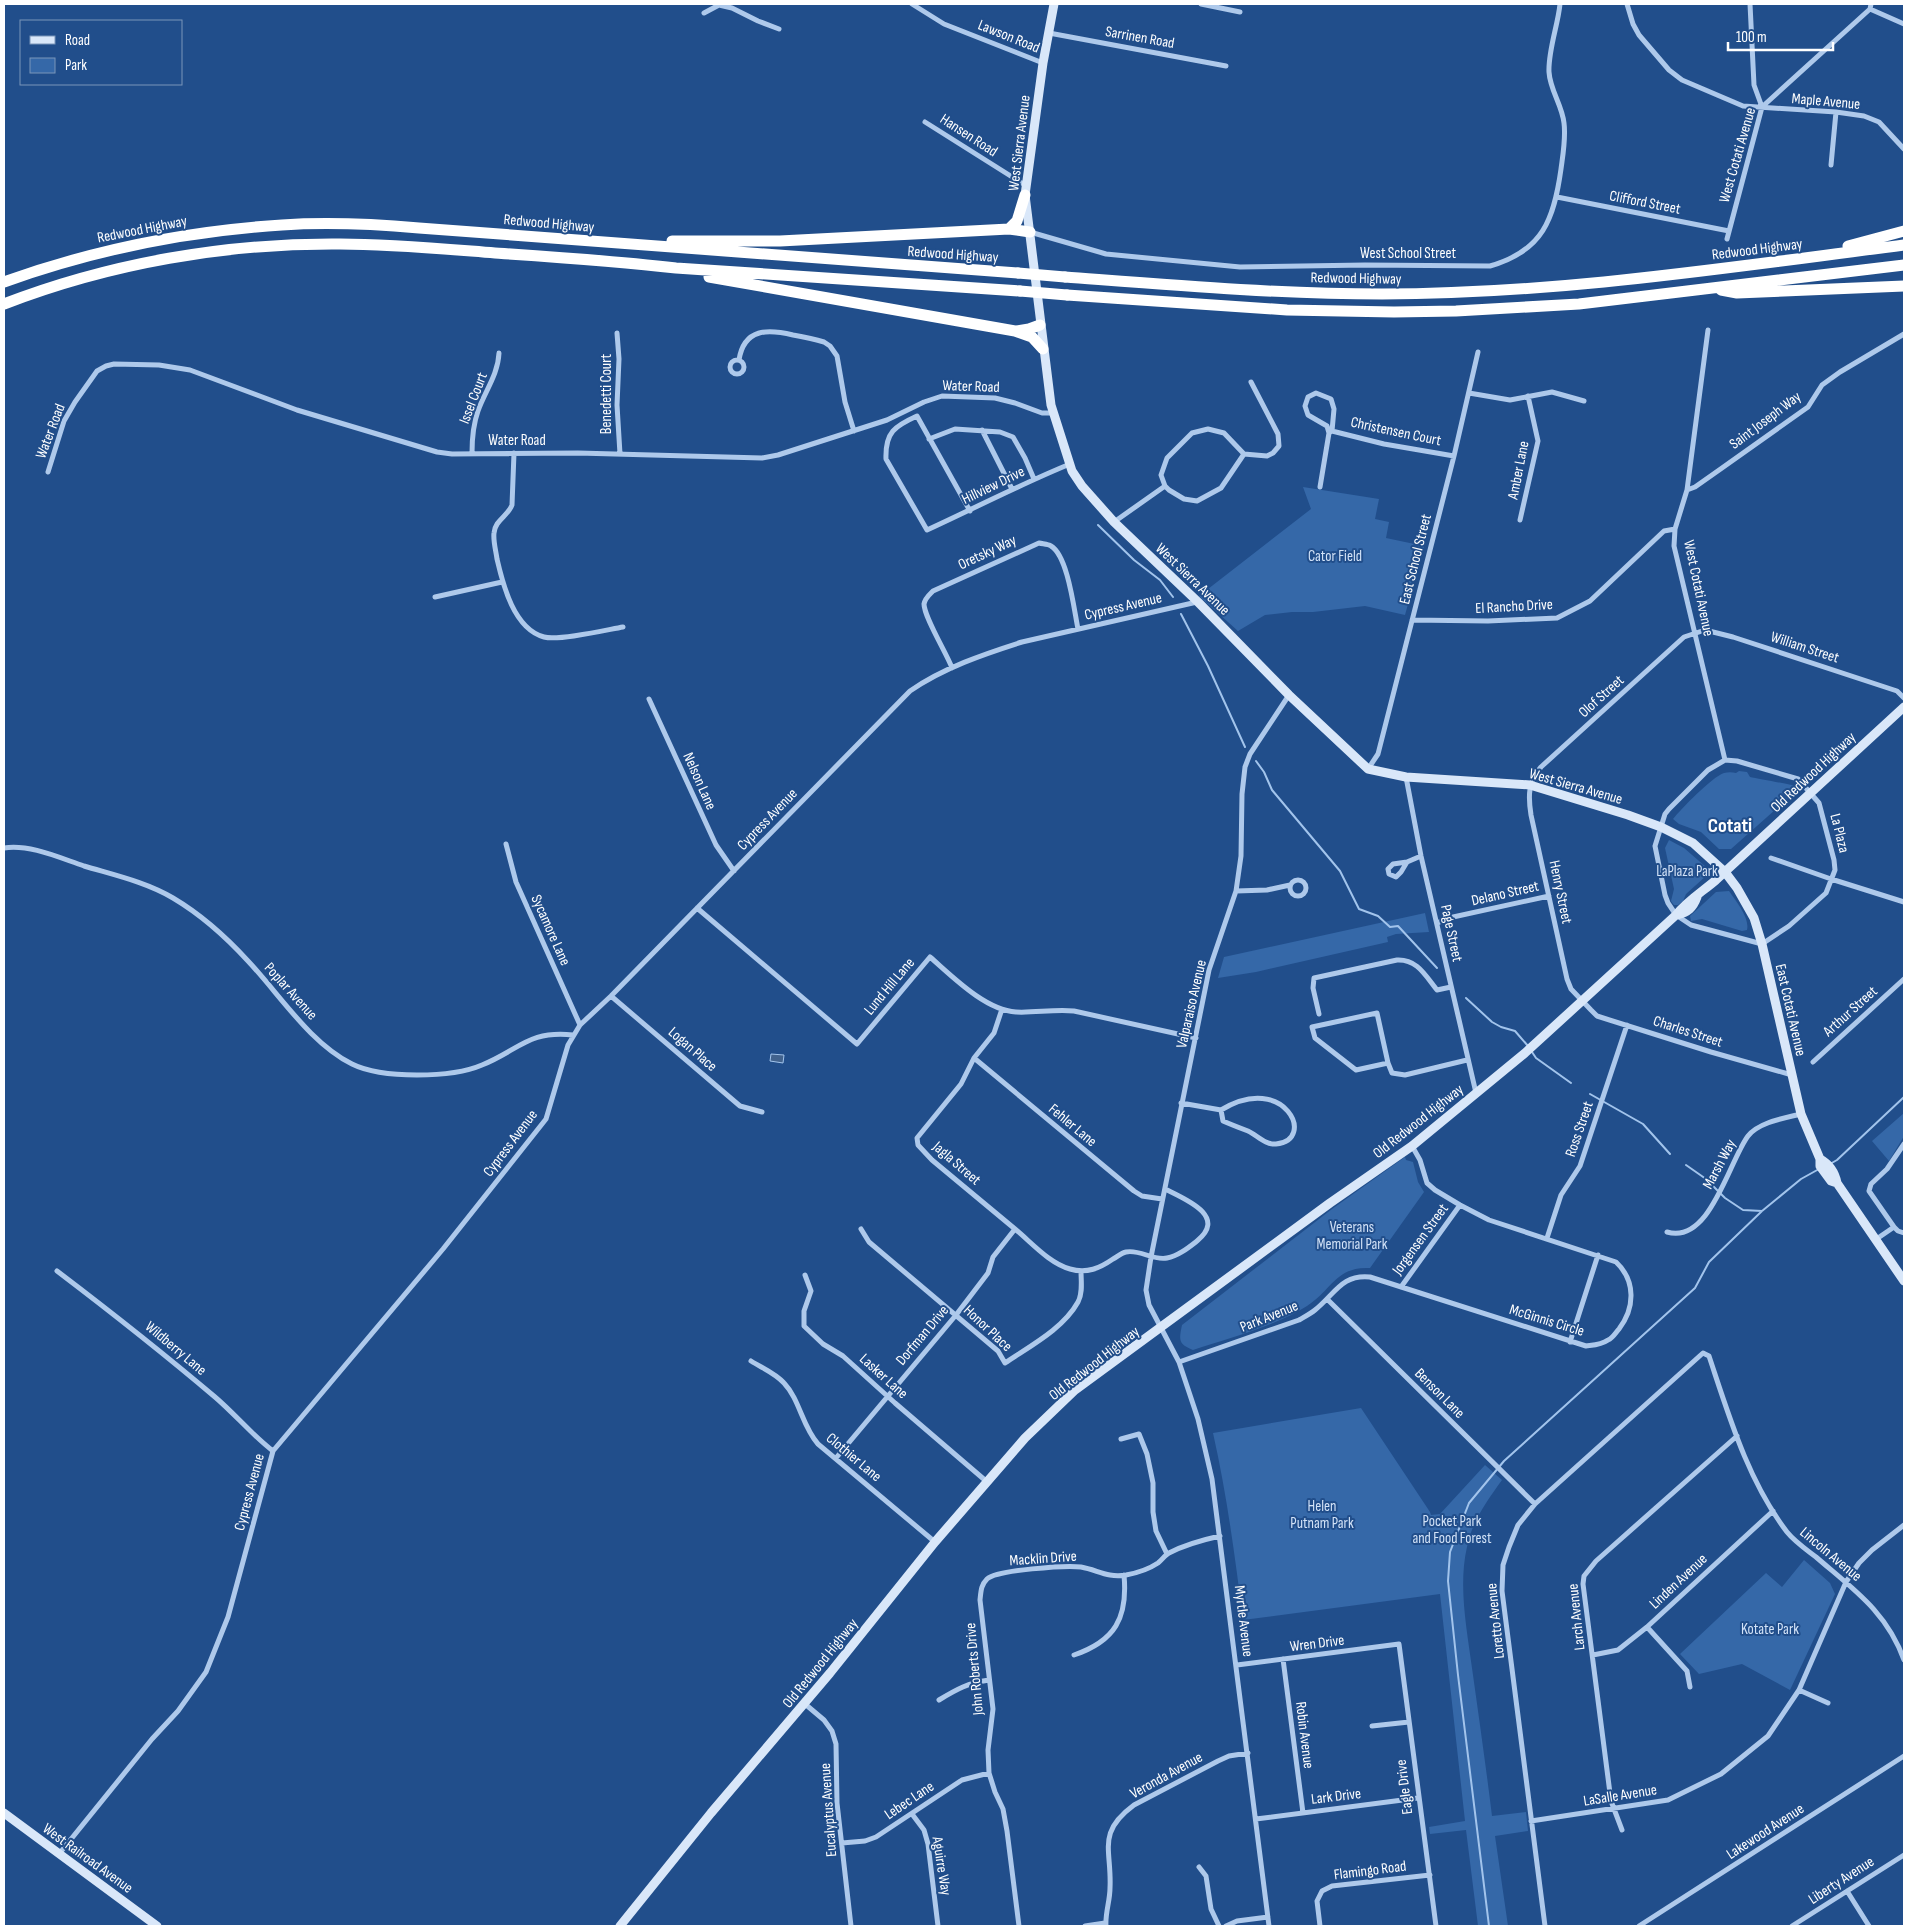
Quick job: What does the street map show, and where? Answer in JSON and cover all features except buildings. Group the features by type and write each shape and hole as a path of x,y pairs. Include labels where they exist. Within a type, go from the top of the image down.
{"highway":[{"path":"1009,229 1017,221 1025,190"},
{"name":"Redwood Highway","path":"4,282 60,263 148,242 192,234 283,224 373,224 1262,291 1383,294 1533,288 1620,281 1904,244"},
{"path":"614,243 704,240 780,241 1009,229 1030,232"},
{"path":"1803,258 1904,231"},
{"path":"4,304 68,282 157,260 294,244 387,245 621,262 676,268 1020,291 1250,309 1394,312 1539,307 1904,265"},
{"path":"676,268 709,277 874,304 1015,331 1032,337 1043,349"},
{"path":"1710,288 1737,293 1904,286"},
{"path":"1015,331 1040,325"}],"main road":[{"name":"West Sierra Avenue","path":"1054,4 1043,64 1025,190 1052,413 1070,464 1082,486 1114,522 1368,769 1406,777 1530,785 1661,827 1693,842 1725,872"},
{"name":"Old Redwood Highway","path":"620,1926 711,1813 805,1704 986,1481 1025,1438 1075,1390 1330,1203 1412,1146 1525,1053 1676,915 1688,912 1694,905 1697,897 1904,707"},
{"name":"East Cotati Avenue","path":"1725,872 1737,888 1754,918 1762,944 1801,1114 1820,1159 1826,1162 1827,1170 1836,1176 1837,1183 1904,1281"},
{"name":"West Railroad Avenue","path":"4,1813 157,1926"}],"street":[{"name":"Lawson Road","path":"912,4 944,24 1043,64"},
{"path":"1201,4 1240,12"},
{"name":"West School Street","path":"1030,232 1106,254 1240,267 1490,266 1505,262 1521,254 1544,230 1557,197 1564,144 1564,124 1561,110 1551,85 1549,70 1560,4"},
{"name":"Maple Avenue","path":"1627,4 1633,24 1640,35 1670,70 1682,80 1743,106 1836,112 1864,116 1879,122 1904,149"},
{"path":"1750,4 1754,85 1762,107"},
{"path":"704,13 719,5 732,8 779,29"},
{"path":"1870,6 1904,24"},
{"name":"West Cotati Avenue","path":"1727,239 1762,107 1870,6"},
{"name":"Sarrinen Road","path":"1049,33 1226,66"},
{"path":"1831,166 1836,112"},
{"name":"Hansen Road","path":"925,122 1025,190"},
{"name":"Clifford Street","path":"1557,197 1729,231"},
{"name":"West Cotati Avenue","path":"1708,330 1687,490 1675,529 1674,546 1725,760"},
{"path":"739,360 745,343 764,331 774,331 824,342 838,356 845,402 854,431"},
{"name":"Benedetti Court","path":"617,333 619,359 617,405 620,454"},
{"name":"Saint Joseph Way","path":"1687,490 1722,468 1808,407 1822,385 1840,372 1904,334"},
{"name":"East School Street","path":"1368,769 1378,754 1454,456 1478,352"},
{"name":"Issel Court","path":"472,453 474,423 478,409 496,373 499,353"},
{"name":"Water Road","path":"48,472 68,412 97,371 114,364 160,365 190,370 297,410 419,448 444,453 620,454 762,458 778,455 887,420 924,402 942,396 995,398 1042,413 1052,413"},
{"path":"1244,454 1221,488 1197,501 1184,499 1165,486 1161,475 1167,458 1192,433 1208,429 1224,433 1244,454 1267,456 1273,454 1279,446 1278,434 1251,382"},
{"path":"1469,393 1510,400 1552,392 1584,401"},
{"name":"Christensen Court","path":"1320,487 1331,432 1334,408 1330,399 1316,393 1308,397 1305,406 1308,415 1323,423 1331,432 1384,444 1454,456"},
{"name":"Amber Lane","path":"1520,520 1538,440 1528,396"},
{"name":"Hillview Drive","path":"929,439 917,416 899,424 890,433 886,448 886,458 927,530 970,511 1012,489 1070,464"},
{"path":"970,511 929,439 955,429 1000,432 1013,438 1025,458 1034,479"},
{"path":"982,430 1012,489"},
{"path":"514,453 512,505 509,511 497,523 493,534 502,582 508,599 524,624 531,631 548,638 624,627"},
{"path":"1114,522 1165,486"},
{"name":"El Rancho Drive","path":"1412,620 1488,621 1557,618 1590,601 1664,531 1675,529"},
{"name":"Oretsky Way","path":"952,668 927,615 924,604 926,597 932,591 1039,543 1051,546 1059,555 1065,569 1078,630"},
{"path":"435,596 502,582"},
{"name":"Cypress Avenue","path":"59,1854 152,1739 178,1711 206,1672 228,1617 273,1451 443,1249 546,1119 563,1058 573,1035 580,1025 612,996 910,690 952,668 1022,642 1198,602"},
{"name":"William Street","path":"1695,632 1705,630 1754,643 1898,691 1904,698"},
{"name":"Olof Street","path":"1530,785 1534,775 1541,767 1684,637 1695,632"},
{"name":"Valparaiso Avenue","path":"1161,1328 1149,1305 1146,1290 1151,1256 1209,970 1236,891 1242,856 1242,794 1245,767 1250,754 1290,695"},
{"name":"Nelson Lane","path":"649,699 716,845 734,870"},
{"path":"1725,760 1708,770 1669,809 1665,814 1655,846 1665,895 1676,915 1691,926 1762,944"},
{"name":"La Plaza","path":"1725,760 1740,762 1798,780 1811,792 1819,803 1835,870 1826,893 1789,926 1762,944"},
{"name":"Page Street","path":"1406,777 1421,856 1476,1093"},
{"name":"Henry Street","path":"1530,785 1528,796 1530,815 1568,979 1571,989 1582,1000"},
{"name":"Sycamore Lane","path":"506,844 516,882 580,1025"},
{"name":"Poplar Avenue","path":"4,848 20,848 42,852 145,885 173,898 197,915 247,960 321,1043 339,1056 370,1070 406,1074 463,1071 484,1065 527,1041 544,1034 573,1035"},
{"path":"1407,862 1421,856"},
{"path":"1771,858 1904,902"},
{"path":"1236,891 1267,890 1290,886"},
{"name":"Delano Street","path":"1438,923 1444,919 1549,896"},
{"name":"Lund Hill Lane","path":"697,908 857,1044 930,957 975,994 1002,1009 1014,1012 1074,1010 1196,1038"},
{"path":"1319,1014 1314,978 1390,962 1409,961 1415,963 1437,990 1451,987"},
{"name":"Arthur Street","path":"1813,1062 1904,979"},
{"name":"Logan Place","path":"612,996 740,1106 762,1112"},
{"name":"Charles Street","path":"1582,1000 1597,1016 1792,1075"},
{"name":"Jagla Street","path":"1002,1009 994,1033 974,1058 961,1084 917,1138 918,1145 932,1160 1052,1260 1062,1266 1081,1271"},
{"path":"1388,1063 1356,1070 1315,1038 1312,1028 1378,1013 1388,1063 1392,1073 1405,1075 1467,1060"},
{"name":"Ross Street","path":"1547,1238 1561,1195 1580,1166 1627,1025"},
{"name":"Fehler Lane","path":"974,1058 1134,1191 1142,1196 1162,1199"},
{"path":"1181,1103 1220,1110 1229,1105 1255,1098 1267,1098 1279,1103 1288,1111 1294,1121 1294,1128 1291,1136 1284,1141 1277,1144 1268,1143 1223,1121 1220,1110"},
{"name":"Marsh Way","path":"1667,1232 1686,1232 1700,1223 1723,1185 1748,1135 1760,1126 1801,1114"},
{"path":"1904,1144 1888,1169 1870,1187 1872,1197 1894,1227 1904,1233"},
{"name":"McGinnis Circle","path":"1358,1276 1370,1277 1586,1346 1599,1345 1610,1340 1627,1316 1631,1300 1630,1285 1625,1270 1616,1262 1489,1220 1460,1205 1427,1183 1420,1160 1412,1146"},
{"path":"1081,1271 1092,1270 1126,1252 1168,1258 1192,1246 1208,1230 1206,1217 1200,1210 1164,1189"},
{"name":"Jorgensen Street","path":"1401,1287 1460,1205"},
{"path":"1876,1240 1894,1227"},
{"name":"Honor Place","path":"861,1229 869,1242 998,1351 1005,1363 1061,1323 1079,1301 1081,1271"},
{"name":"Dorfman Drive","path":"836,1458 956,1315 988,1273 993,1257 1015,1229"},
{"path":"1570,1342 1598,1255"},
{"name":"Wildberry Lane","path":"57,1271 158,1349 221,1402 257,1438 273,1451"},
{"name":"Lasker Lane","path":"805,1275 811,1291 804,1311 804,1326 819,1340 843,1356 986,1481"},
{"name":"Park Avenue","path":"1179,1362 1283,1327 1314,1311 1345,1281 1358,1276"},
{"name":"Benson Lane","path":"1327,1299 1536,1504"},
{"name":"Myrtle Avenue","path":"1161,1328 1179,1362 1198,1419 1212,1479 1270,1926"},
{"name":"Lincoln Avenue","path":"1703,1352 1709,1356 1737,1436 1759,1489 1772,1511 1789,1534 1866,1599 1880,1615 1894,1636 1904,1660"},
{"name":"Loretto Avenue","path":"1531,1821 1502,1592 1503,1565 1509,1547 1518,1525 1536,1504 1703,1352"},
{"name":"Clothier Lane","path":"751,1361 784,1382 811,1436 935,1542"},
{"path":"1121,1439 1139,1434 1153,1483 1153,1512 1156,1531 1167,1554"},
{"name":"Larch Avenue","path":"1622,1830 1613,1810 1583,1584 1584,1576 1588,1569 1737,1436"},
{"name":"Linden Avenue","path":"1593,1655 1618,1650 1647,1626 1772,1511"},
{"name":"LaSalle Avenue","path":"1531,1821 1613,1810 1668,1800 1722,1774 1768,1736 1799,1690 1846,1582 1859,1563 1872,1550 1904,1525"},
{"name":"Macklin Drive","path":"981,1586 989,1577 1005,1573 1066,1566 1084,1568 1103,1575 1124,1575 1151,1567 1160,1562 1167,1554 1194,1542 1220,1536"},
{"path":"1074,1655 1090,1650 1102,1642 1114,1630 1122,1613 1125,1595 1124,1575"},
{"name":"John Roberts Drive","path":"981,1586 980,1600 993,1709 988,1750 989,1773 1003,1810 1008,1831 1019,1926"},
{"path":"1647,1626 1687,1671 1690,1687"},
{"name":"Wren Drive","path":"1237,1665 1399,1644"},
{"name":"Eagle Drive","path":"1399,1644 1436,1926"},
{"name":"Robin Avenue","path":"1283,1659 1303,1813"},
{"path":"939,1700 972,1682 989,1680"},
{"path":"1799,1690 1828,1703"},
{"name":"Eucalyptus Avenue","path":"805,1704 824,1720 832,1732 836,1744 836,1779 851,1926"},
{"path":"1372,1726 1409,1722"},
{"name":"Veronda Avenue","path":"1106,1925 1110,1890 1107,1847 1109,1837 1122,1814 1134,1805 1218,1761 1229,1756 1248,1753"},
{"name":"Lakewood Avenue","path":"1639,1926 1904,1756"},
{"name":"Lebec Lane","path":"842,1844 865,1841 876,1837 962,1780 989,1773"},
{"name":"Lark Drive","path":"1256,1819 1418,1798"},
{"name":"Aguirre Way","path":"912,1814 924,1830 928,1844 938,1926"},
{"path":"1531,1821 1545,1926"},
{"name":"Liberty Avenue","path":"1792,1926 1904,1854"},
{"path":"1199,1867 1206,1876 1210,1909 1220,1926"},
{"name":"Flamingo Road","path":"1320,1926 1317,1901 1322,1890 1332,1886 1430,1875"},
{"path":"1847,1891 1869,1926"},
{"path":"1226,1926 1237,1921 1268,1917"},
{"path":"1085,1926 1106,1925"}],"green space":[{"name":"Cator Field","path":"1303,487 1379,499 1375,519 1389,522 1386,538 1424,546 1405,615 1365,606 1313,612 1292,612 1265,615 1238,631 1199,596 1311,509"},
{"name":"LaPlaza Park","path":"1739,771 1747,772 1750,777 1794,786 1794,793 1731,849 1719,849 1701,832 1679,824 1673,819 1712,780 1724,773 1736,773"},
{"name":"LaPlaza Park","path":"1669,840 1684,848 1706,867 1706,876 1686,894 1683,901 1678,905 1674,905 1671,901 1674,889 1665,848"},
{"name":"LaPlaza Park","path":"1729,891 1744,915 1747,930 1742,931 1702,919 1691,921 1690,916 1716,892"},
{"path":"1425,913 1429,932 1396,934 1387,937 1388,942 1256,972 1218,978 1224,957"},
{"path":"1904,1113 1904,1136 1889,1161 1872,1141"},
{"name":"Veterans Memorial Park","path":"1405,1157 1406,1160 1413,1162 1418,1182 1424,1192 1370,1268 1359,1268 1349,1271 1335,1280 1307,1306 1267,1326 1193,1350 1182,1343 1180,1338 1182,1325 1332,1209"},
{"name":"Helen Putnam Park","path":"1361,1408 1431,1515 1440,1514 1485,1465 1502,1480 1472,1529 1464,1562 1463,1592 1492,1816 1526,1812 1528,1831 1495,1836 1508,1926 1478,1926 1466,1830 1430,1834 1429,1827 1465,1821 1440,1594 1243,1620 1227,1503 1213,1433"},
{"name":"Kotate Park","path":"1804,1560 1830,1583 1835,1594 1790,1690 1742,1664 1699,1674 1680,1654 1766,1573 1782,1587"}],"shaded area":[{"path":"771,1054 784,1055 783,1063 770,1061"}],"waterway":[{"path":"1098,525 1134,560 1160,580 1173,597"},
{"path":"1181,614 1208,666 1245,747"},
{"path":"1256,761 1264,772 1272,790 1340,871 1359,909 1378,916 1390,927 1398,926 1437,968"},
{"path":"1466,998 1492,1022 1515,1031 1528,1046"},
{"path":"1532,1052 1536,1058 1571,1083"},
{"path":"1590,1094 1643,1124 1670,1154"},
{"path":"1830,1164 1837,1160 1904,1097"},
{"path":"1686,1165 1706,1179 1725,1198 1743,1210 1762,1211"},
{"path":"1489,1926 1448,1581 1450,1552 1469,1503 1504,1461 1695,1288 1709,1262 1762,1211 1801,1179 1819,1169"}],"district":[{"name":"Cotati","path":"1730,825"}],"park label":[{"name":"Pocket Park and Food Forest","path":"1452,1530"}]}
